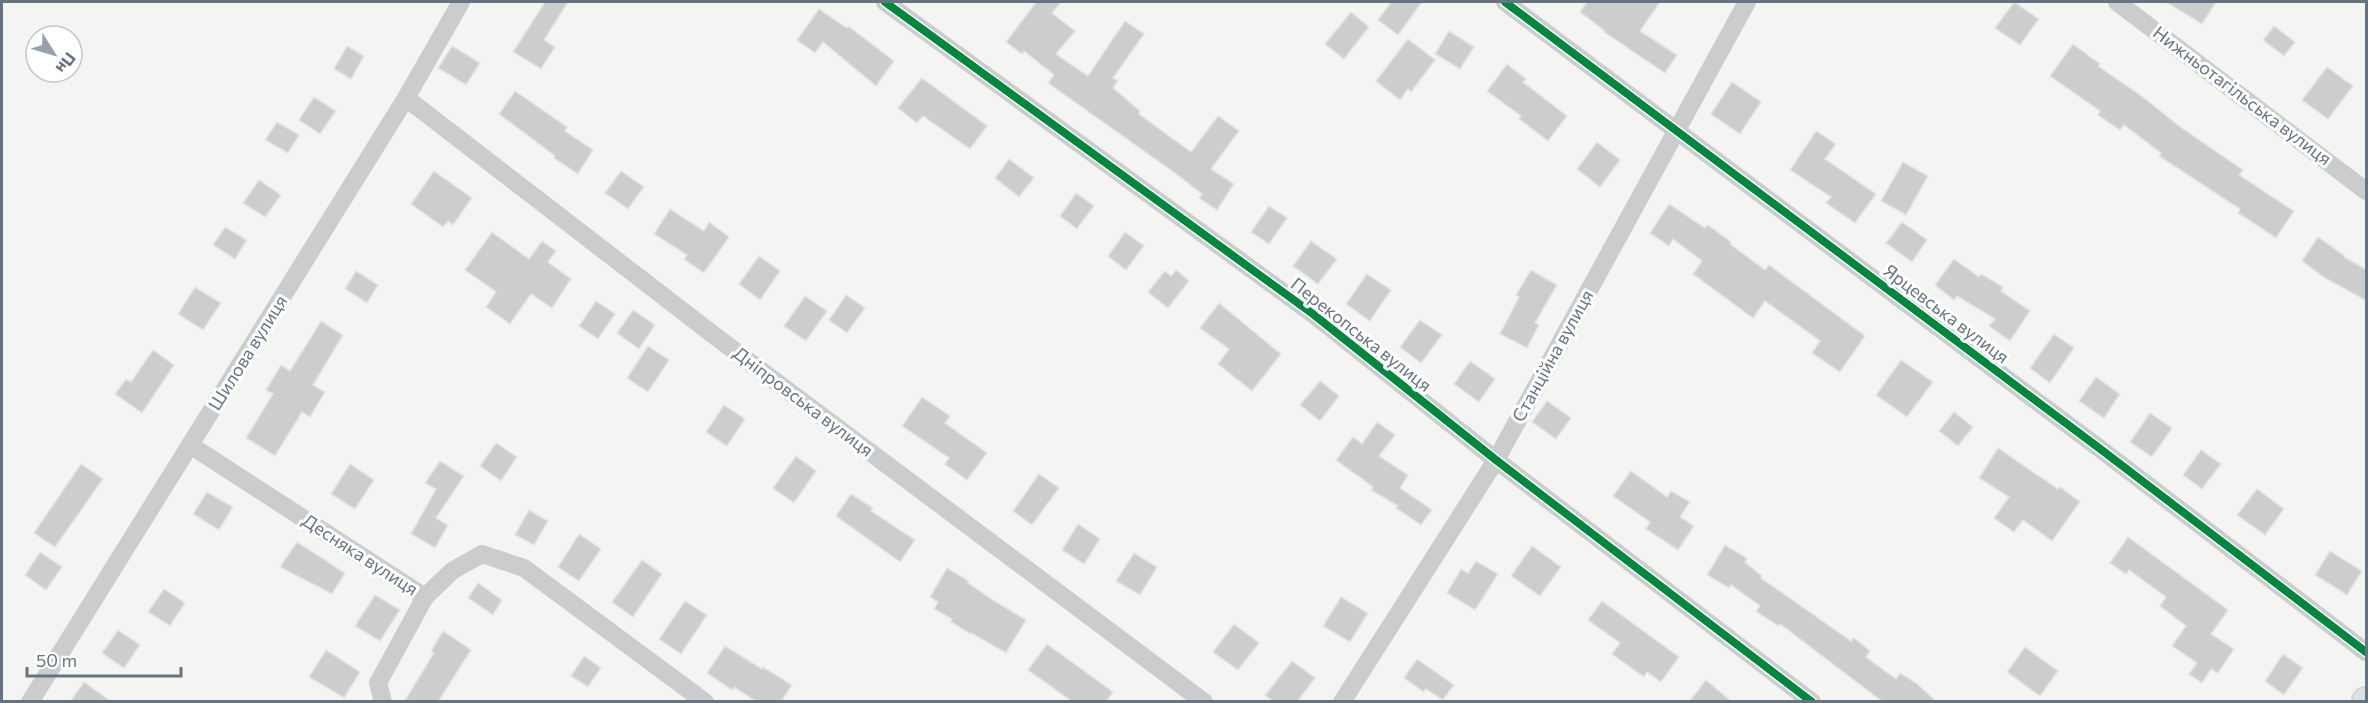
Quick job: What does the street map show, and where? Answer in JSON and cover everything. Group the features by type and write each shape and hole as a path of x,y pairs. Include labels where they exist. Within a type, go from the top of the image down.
{"street":[{"name":"Шилова вулиця","path":"30,702 406,98 461,2"},
{"name":"Перекопська вулиця","path":"885,2 1312,314 1496,460 1812,702"},
{"name":"Ярцевська вулиця","path":"1505,2 2367,652"},
{"name":"Станційна вулиця","path":"1342,702 1496,460 1747,2"},
{"name":"Нижньотагільська вулиця","path":"2117,2 2367,191"},
{"name":"Дніпровська вулиця","path":"406,98 715,336 1203,702"},
{"name":"Десняка вулиця","path":"190,445 425,597 452,571 482,554 524,568 705,702"},
{"path":"383,702 378,683 425,597"}],"building":[{"path":"545,2 568,2 544,40 555,47 541,69 513,52"},
{"path":"1036,2 1061,2 1052,13 1075,31 1056,54 1088,76 1125,21 1144,34 1113,78 1118,81 1113,88 1140,111 1139,114 1191,152 1218,116 1239,131 1211,169 1234,184 1217,210 1199,198 1202,194 1175,173 1048,83 1054,75 1024,51 1022,54 1006,42"},
{"path":"1391,2 1422,2 1398,35 1378,20"},
{"path":"1587,2 1660,2 1640,31 1677,55 1665,73 1604,32 1580,12"},
{"path":"2014,2 2039,19 2020,45 1995,28"},
{"path":"2166,2 2216,2 2202,24"},
{"path":"819,9 847,28 848,26 894,61 876,86 823,42 815,53 797,40"},
{"path":"1351,12 1369,27 1344,59 1325,44"},
{"path":"2274,26 2295,42 2284,56 2263,40"},
{"path":"1449,31 1474,47 1460,69 1435,54"},
{"path":"1408,39 1435,60 1411,92 1408,89 1400,100 1376,81"},
{"path":"2073,44 2100,64 2098,66 2243,170 2239,175 2294,211 2276,238 2238,213 2240,209 2159,156 2161,153 2124,125 2120,130 2098,115 2100,111 2050,76"},
{"path":"347,46 364,56 351,79 334,69"},
{"path":"452,46 480,63 466,85 438,68"},
{"path":"1507,64 1526,79 1523,82 1567,116 1548,141 1519,119 1521,116 1487,91"},
{"path":"2327,67 2353,86 2328,119 2302,100"},
{"path":"922,78 987,126 970,149 923,116 917,123 898,108"},
{"path":"1732,82 1761,102 1740,134 1711,114"},
{"path":"515,91 567,127 565,131 593,150 578,174 499,114"},
{"path":"314,97 336,111 320,134 299,120"},
{"path":"277,122 299,135 288,153 265,140"},
{"path":"1816,131 1836,144 1825,159 1876,194 1855,223 1826,203 1831,197 1790,170"},
{"path":"1597,142 1620,160 1600,187 1577,169"},
{"path":"1009,159 1034,178 1019,197 995,178"},
{"path":"1903,162 1928,176 1906,215 1881,201"},
{"path":"434,171 472,198 453,225 448,221 443,227 411,204"},
{"path":"621,171 644,187 628,209 605,193"},
{"path":"259,180 281,195 265,217 243,203"},
{"path":"1076,193 1094,206 1077,229 1060,216"},
{"path":"1669,204 1705,228 1708,225 1765,270 1769,265 1865,336 1840,372 1812,353 1820,341 1765,301 1753,318 1693,274 1702,261 1673,239 1669,246 1650,233"},
{"path":"1269,206 1287,218 1269,244 1251,232"},
{"path":"670,209 704,231 709,222 729,237 704,273 684,259 687,255 654,234"},
{"path":"1902,222 1927,240 1912,262 1886,243"},
{"path":"225,227 247,240 235,259 213,245"},
{"path":"492,232 529,259 542,241 556,251 548,262 571,279 552,308 531,294 510,324 486,307 496,292 465,270"},
{"path":"1125,232 1144,246 1126,270 1108,256"},
{"path":"2318,237 2344,257 2367,270 2367,301 2325,278 2302,261"},
{"path":"1311,241 1337,259 1318,284 1293,266"},
{"path":"759,256 780,271 760,300 739,284"},
{"path":"1954,259 1979,277 1981,274 2003,287 2001,291 2030,311 2010,341 1989,326 1995,319 1957,296 1954,300 1935,285"},
{"path":"1176,270 1189,281 1168,308 1148,292 1165,271 1171,276"},
{"path":"1531,270 1557,285 1535,323 1539,325 1527,348 1500,334 1519,297 1516,295"},
{"path":"356,271 378,285 367,303 345,289"},
{"path":"1367,274 1391,290 1370,321 1346,304"},
{"path":"195,287 221,303 203,330 178,314"},
{"path":"846,295 865,308 847,333 829,320"},
{"path":"805,296 827,311 806,341 784,326"},
{"path":"596,301 615,314 598,339 579,326"},
{"path":"1219,303 1281,354 1252,391 1218,364 1229,349 1200,328"},
{"path":"633,310 655,325 639,349 617,333"},
{"path":"1420,320 1442,335 1421,363 1400,347"},
{"path":"321,321 343,335 313,385 325,392 310,417 302,412 275,456 246,438 273,394 266,390 281,365 290,371"},
{"path":"2054,334 2074,348 2050,383 2030,368"},
{"path":"648,346 669,360 648,392 627,378"},
{"path":"153,350 174,365 142,413 115,394 126,379 131,382"},
{"path":"1901,360 1933,382 1907,417 1876,395"},
{"path":"1470,361 1495,379 1479,402 1454,384"},
{"path":"2096,377 2120,394 2104,418 2079,401"},
{"path":"1320,381 1339,396 1320,421 1300,405"},
{"path":"922,397 950,416 945,423 987,453 967,480 945,464 949,458 902,426"},
{"path":"1547,401 1571,418 1556,439 1532,422"},
{"path":"724,405 745,419 727,446 706,432"},
{"path":"1954,412 1973,427 1958,446 1939,431"},
{"path":"2150,413 2172,428 2152,457 2130,442"},
{"path":"1377,422 1395,435 1379,456 1408,475 1400,488 1432,510 1421,525 1396,508 1398,506 1371,490 1373,487 1336,460 1353,437 1362,444"},
{"path":"496,443 517,457 501,481 480,466"},
{"path":"1998,448 2080,502 2052,541 2023,520 2014,532 1994,518 2009,497 1979,478"},
{"path":"2201,450 2221,464 2202,489 2183,475"},
{"path":"796,456 816,471 794,503 773,488"},
{"path":"440,461 464,476 436,518 448,525 435,548 411,534 436,489 425,483"},
{"path":"81,464 103,479 55,547 34,533"},
{"path":"350,464 374,480 355,509 331,494"},
{"path":"1631,471 1667,497 1671,491 1690,502 1680,517 1694,526 1678,550 1646,529 1650,522 1613,496"},
{"path":"1039,474 1059,488 1032,525 1013,511"},
{"path":"2257,489 2284,509 2265,535 2237,515"},
{"path":"207,492 233,507 219,530 193,514"},
{"path":"851,494 873,508 871,511 915,540 900,562 836,516"},
{"path":"529,510 548,521 534,545 515,535"},
{"path":"1078,524 1100,539 1084,564 1062,550"},
{"path":"579,534 601,549 579,581 558,567"},
{"path":"2128,537 2228,610 2211,634 2234,649 2218,673 2211,669 2202,683 2189,674 2197,663 2172,646 2186,626 2160,606 2166,597 2129,570 2126,574 2110,563"},
{"path":"297,542 345,573 332,594 280,567"},
{"path":"1725,545 1747,558 1745,562 1762,576 1761,578 1851,641 1854,638 1870,651 1866,657 1896,679 1900,673 1916,683 1937,702 1883,702 1780,624 1778,626 1756,611 1760,606 1731,585 1729,588 1707,575"},
{"path":"1532,546 1561,567 1540,596 1511,576"},
{"path":"2330,551 2362,571 2347,595 2315,575"},
{"path":"40,552 62,567 46,590 25,575"},
{"path":"1134,553 1157,567 1140,595 1116,581"},
{"path":"642,560 662,574 633,617 612,602"},
{"path":"1476,561 1498,574 1475,610 1447,593 1461,569 1468,573"},
{"path":"947,568 1026,620 1006,653 970,634 951,622 952,619 934,609 938,602 930,597"},
{"path":"478,583 502,600 493,615 468,598"},
{"path":"164,589 185,603 170,626 148,612"},
{"path":"375,595 400,610 380,641 355,626"},
{"path":"1341,597 1368,613 1350,642 1323,626"},
{"path":"685,601 707,615 681,654 659,639"},
{"path":"1602,601 1679,657 1661,682 1647,672 1644,677 1612,654 1620,643 1588,620"},
{"path":"1234,624 1259,643 1238,670 1213,652"},
{"path":"118,630 140,645 124,668 102,653"},
{"path":"443,631 471,650 438,702 404,702 434,653 431,651"},
{"path":"1047,644 1113,692 1106,702 1073,702 1028,670"},
{"path":"725,646 792,685 781,702 757,702 734,687 732,690 707,673"},
{"path":"2025,647 2058,671 2040,696 2007,672"},
{"path":"326,650 360,672 344,698 309,677"},
{"path":"2283,654 2303,668 2284,695 2265,681"},
{"path":"584,656 601,668 588,687 571,676"},
{"path":"1417,659 1454,685 1443,700 1426,689 1424,692 1404,678"},
{"path":"1292,661 1315,678 1297,702 1274,702 1265,695"},
{"path":"1706,680 1732,702 1689,702"},
{"path":"84,682 112,702 70,702"}],"cycle path":[{"path":"885,2 1313,314 1496,460 1812,702"},
{"path":"1505,2 2103,451 2366,652"}]}
